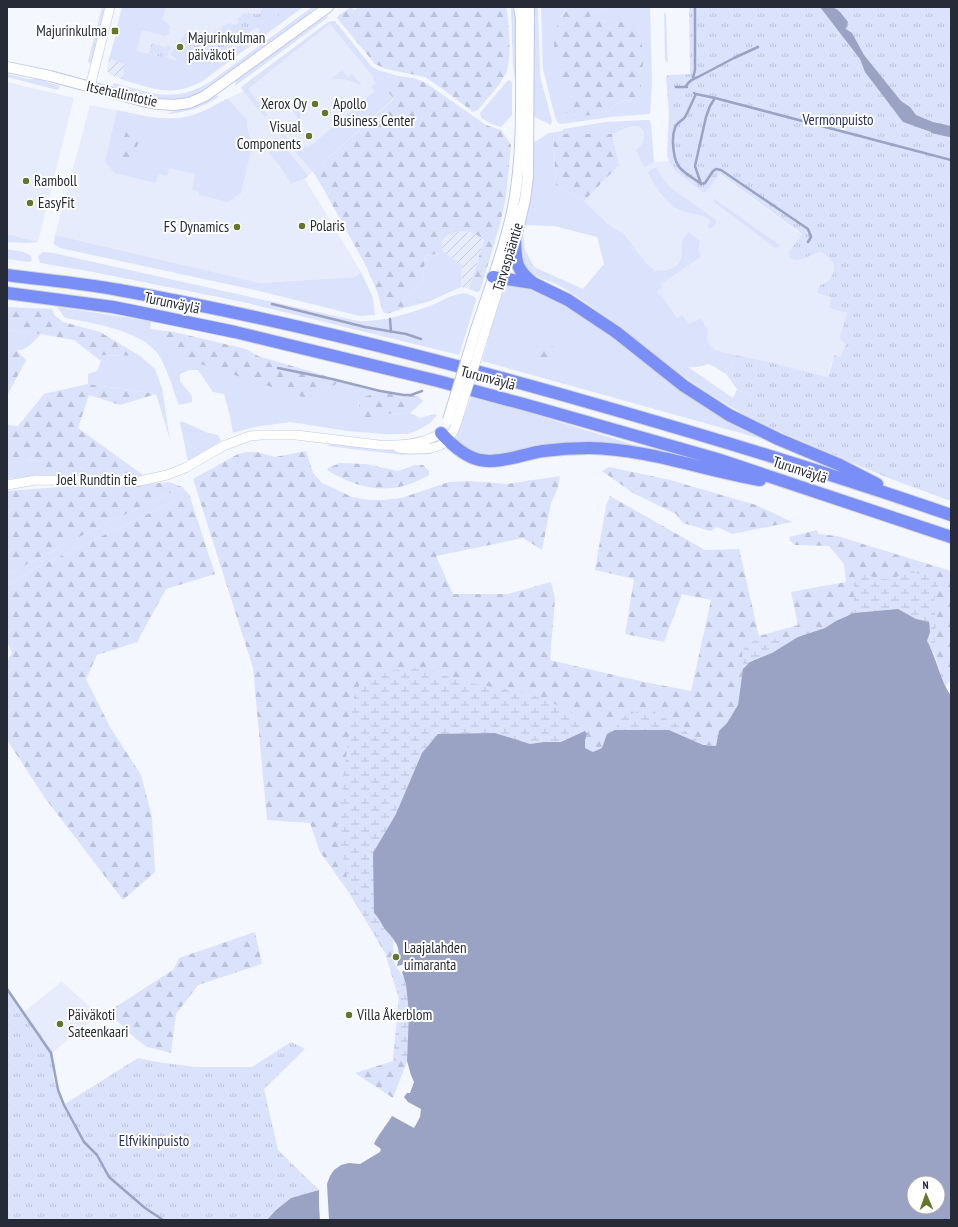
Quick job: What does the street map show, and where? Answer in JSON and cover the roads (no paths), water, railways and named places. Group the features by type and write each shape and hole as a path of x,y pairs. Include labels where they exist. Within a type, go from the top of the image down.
{"highway":[{"path":"515,242 516,259 522,274 533,283 562,297 616,332 684,386 729,415 778,439 840,465 906,500"},
{"path":"7,266 94,279 116,289"},
{"name":"Turunväylä","path":"7,275 116,289 237,313 332,335 532,386 730,443 951,515"},
{"path":"498,277 533,283"},
{"name":"Turunväylä","path":"7,294 105,306 138,312 235,332 329,354 527,405 717,460 951,537"},
{"path":"444,437 471,457 482,460 502,459 558,449 603,449 680,462 734,476 798,486"}],"main road":[{"name":"Itsehallintotie","path":"7,67 146,102 174,105 189,103 205,96 328,7"},
{"name":"Tarvaspääntie","path":"515,242 525,200 528,176 524,145 521,18 519,7"},
{"name":"Tarvaspääntie","path":"524,115 529,7"},
{"name":"Tarvaspääntie","path":"444,437 446,427 452,421 498,277 505,237 512,212 517,173 524,145"}],"street":[{"path":"90,87 110,7"},
{"name":"Tarvaspääntie","path":"498,277 515,242"},
{"name":"Joel Rundtin tie","path":"7,485 36,480 140,481 167,475 185,468 223,446 239,440 261,435 296,435 391,446 444,437"}],"waterway":[{"path":"693,78 695,70 695,7"},
{"path":"686,86 692,79 758,47"},
{"path":"676,87 687,87"},
{"path":"694,93 951,160"},
{"path":"696,94 685,117 676,126 674,132 674,150 678,166 701,184 705,183 713,171 716,169 721,170 808,229 811,237 808,242"},
{"path":"701,184 695,166 706,117 715,98"},
{"path":"932,132 951,136"},
{"path":"272,304 365,327 406,334 421,339"},
{"path":"390,319 391,332"},
{"path":"278,368 404,395 411,395 422,391"},
{"path":"7,989 51,1053 58,1090 64,1105 84,1142 97,1155 109,1177 145,1208 163,1220"}],"place":[{"name":"Majurinkulma","path":"115,31"},
{"name":"Majurinkulman päiväkoti","path":"180,47"},
{"name":"Xerox Oy","path":"315,104"},
{"name":"Apollo Business Center","path":"325,113"},
{"name":"Visual Components","path":"309,136"},
{"name":"Ramboll","path":"26,181"},
{"name":"EasyFit","path":"30,203"},
{"name":"Polaris","path":"302,226"},
{"name":"FS Dynamics","path":"237,227"},
{"name":"Laajalahden uimaranta","path":"396,957"},
{"name":"Villa Åkerblom","path":"349,1015"},
{"name":"Päiväkoti Sateenkaari","path":"60,1024"}],"park label":[{"name":"Vermonpuisto","path":"838,120"},
{"name":"Elfvikinpuisto","path":"154,1141"}]}
